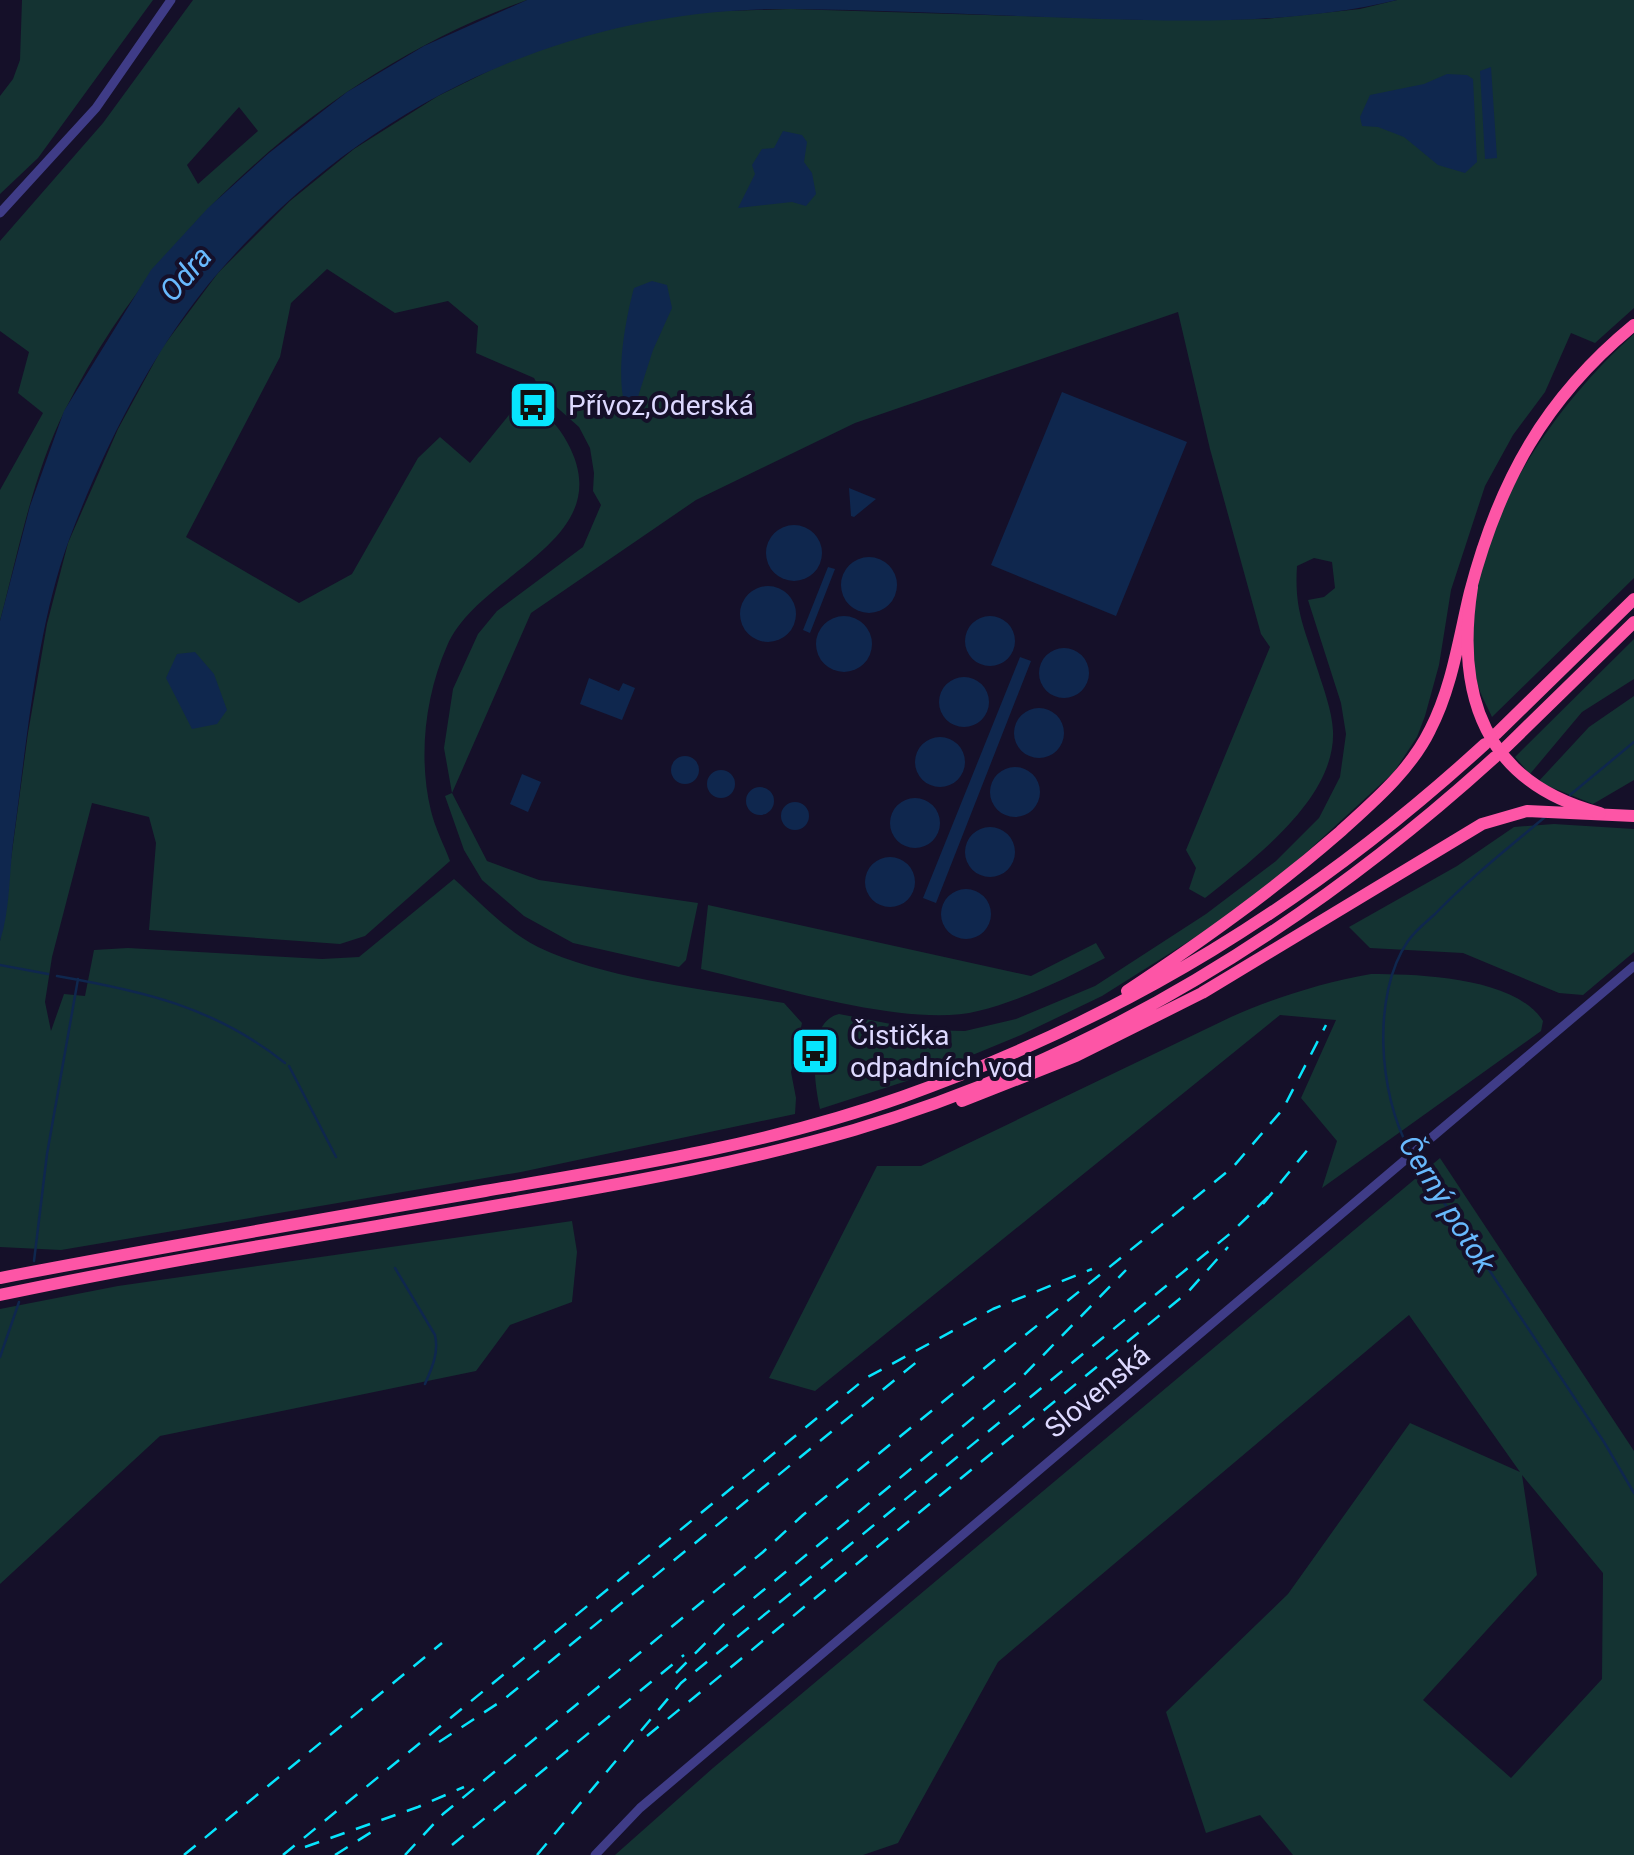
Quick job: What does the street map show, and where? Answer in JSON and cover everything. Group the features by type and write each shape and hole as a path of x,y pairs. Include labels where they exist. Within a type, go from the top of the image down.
{"highway":[{"path":"950,1078 1122,994 1228,924 1368,807 1408,764 1438,713 1495,512 1528,444 1562,395 1634,325"},
{"path":"1472,587 1466,642 1469,683 1492,742 1516,771 1535,786 1566,803 1600,813"},
{"path":"0,1278 652,1162 788,1131 950,1078 1079,1024 1186,968 1307,891 1428,796 1634,599"},
{"path":"0,1295 713,1166 907,1113 1093,1036 1206,975 1320,902 1500,753 1634,622"},
{"path":"907,1113 936,1110 986,1093 1076,1056 1202,993 1482,824 1512,814 1542,811 1634,816"}],"street":[{"path":"0,213 96,108 172,0"},
{"name":"Slovenská","path":"594,1855 655,1795 1634,966"}],"green space":[{"path":"22,0 153,0 38,158 0,194 0,96 13,79 20,60"},
{"path":"193,0 527,0 455,30 385,68 319,112 257,162 200,217 103,342 65,410 27,514 0,621 0,490 43,413 18,393 29,352 0,331 0,241 103,123","holes":["239,107 258,131 198,184 187,165"]},
{"path":"1397,0 1634,0 1634,308 1595,343 1571,333 1545,392 1513,435 1485,486 1451,590 1439,665 1425,716 1417,737 1394,772 1283,874 1210,928 1102,996 1021,1035 919,1077 820,1109 815,1054 821,1028 828,1019 839,1014 922,1030 965,1031 1016,1019 1095,986 1206,914 1276,861 1319,818 1340,777 1346,734 1341,703 1308,600 1324,597 1335,588 1332,562 1314,558 1297,566 1297,595 1333,731 1330,756 1321,780 1288,826 1205,898 1189,889 1196,868 1186,850 1270,647 1261,634 1210,449 1178,312 855,423 696,500 531,613 452,793 444,748 453,689 478,634 497,611 583,547 601,505 593,491 590,448 579,427 543,395 534,378 476,353 478,326 448,301 395,313 327,269 291,303 280,357 186,537 299,603 352,574 418,458 440,437 470,463 513,410 539,414 562,433 579,476 576,505 561,531 463,620 439,665 426,727 425,770 433,817 450,861 365,936 340,944 149,930 156,843 149,817 92,803 52,957 45,1002 51,1031 64,994 85,996 94,950 359,957 454,879 515,933 565,958 658,982 784,1003 802,1023 791,1072 795,1114 521,1172 61,1250 0,1247 0,941 28,733 47,624 68,543 118,429 162,348 218,273 290,201 354,149 438,96 517,57 604,29 693,12 791,9 1152,20 1266,19 1360,9"},
{"path":"1634,334 1634,578 1492,717 1477,682 1471,635 1476,587 1490,538 1511,491 1538,446 1568,404"},
{"path":"1634,639 1634,679 1582,712 1530,774 1515,757"},
{"path":"1634,696 1634,780 1593,804 1538,782 1589,727"},
{"path":"452,793 487,861 539,880 698,903 686,960 679,967 573,943 524,916 482,880 464,850 445,796"},
{"path":"1554,824 1634,829 1634,952 1583,995 1559,993 1463,953 1370,948 1349,927 1457,866 1514,827"},
{"path":"708,905 1031,976 1096,943 1105,958 1043,988 978,1011 950,1015 880,1010 701,969"},
{"path":"1371,974 1439,977 1489,987 1529,1006 1543,1021 1541,1031 1322,1188 1337,1141 1301,1098 1336,1020 1280,1015 815,1391 769,1378 877,1166 921,1166 1231,1017 1300,991"},
{"path":"1440,1158 1634,1451 1634,1855 1293,1855 1260,1815 1206,1833 1166,1712 1288,1594 1410,1423 1520,1472 1409,1315 998,1662 898,1843 863,1855 615,1855 713,1768","holes":["1522,1475 1603,1573 1602,1679 1511,1778 1423,1700 1537,1575"]},
{"path":"572,1221 577,1252 572,1302 510,1325 476,1371 160,1436 0,1584 0,1309 118,1286"}],"water":[{"name":"Odra","path":"527,0 1397,0 1324,13 1213,20 794,9 711,13 630,25 552,47 477,76 406,114 338,160 276,213 218,273 173,333 114,435 69,540 48,612 0,941 0,621 30,506 64,411 151,270 208,208 269,153 347,92 424,46"},
{"path":"1491,67 1497,158 1485,159 1480,71"},
{"path":"1447,74 1473,79 1477,162 1465,173 1438,165 1404,137 1378,127 1362,126 1360,117 1370,95 1424,84"},
{"path":"783,131 802,135 807,142 804,162 812,173 816,194 806,206 792,202 738,208 755,174 752,165 762,149 774,148"},
{"path":"652,281 667,285 672,308 635,406 626,409 621,365 627,316 634,288"},
{"path":"1062,392 1187,442 1116,616 991,565"},
{"path":"849,488 876,499 854,517 851,516"},
{"path":"794,525 814,533 822,553 814,573 794,581 774,573 766,553 774,533"},
{"path":"869,557 889,565 897,585 889,605 869,613 849,605 841,585 849,565"},
{"path":"828,567 835,569 810,633 803,630"},
{"path":"768,586 788,594 796,614 788,634 768,642 748,634 740,614 748,594"},
{"path":"844,616 864,624 872,644 864,664 844,672 824,664 816,644 824,624"},
{"path":"990,616 1008,623 1015,641 1008,659 990,666 972,659 965,641 972,623"},
{"path":"1064,648 1082,655 1089,673 1082,691 1064,698 1046,691 1039,673 1046,655"},
{"path":"195,652 214,674 227,710 217,724 192,729 166,678 177,654"},
{"path":"1020,657 1031,661 936,903 923,898"},
{"path":"964,677 982,684 989,702 982,720 964,727 946,720 939,702 946,684"},
{"path":"589,678 619,691 623,683 635,688 622,720 580,704"},
{"path":"1039,708 1057,715 1064,733 1057,751 1039,758 1021,751 1014,733 1021,715"},
{"path":"940,737 958,744 965,762 958,780 940,787 922,780 915,762 922,744"},
{"path":"685,756 695,760 699,770 695,780 685,784 675,780 671,770 675,760"},
{"path":"1015,767 1033,774 1040,792 1033,810 1015,817 997,810 990,792 997,774"},
{"path":"721,770 731,774 735,784 731,794 721,798 711,794 707,784 711,774"},
{"path":"522,774 541,782 528,812 510,804"},
{"path":"760,787 770,791 774,801 770,811 760,815 750,811 746,801 750,791"},
{"path":"915,798 933,805 940,823 933,841 915,848 897,841 890,823 897,805"},
{"path":"795,802 805,806 809,816 805,826 795,830 785,826 781,816 785,806"},
{"path":"990,827 1008,834 1015,852 1008,870 990,877 972,870 965,852 972,834"},
{"path":"890,857 908,864 915,882 908,900 890,907 872,900 865,882 872,864"},
{"path":"966,889 984,896 991,914 984,932 966,939 948,932 941,914 948,896"}],"waterway":[{"name":"Černý potok","path":"1570,795 1634,742"},
{"name":"Černý potok","path":"1409,1149 1391,1101 1383,1045 1388,989 1396,963 1417,930 1545,817"},
{"path":"0,965 48,974"},
{"path":"57,976 177,1004 232,1028 285,1063"},
{"path":"34,1261 47,1154 78,979"},
{"path":"289,1066 336,1157"},
{"name":"Černý potok","path":"1413,1156 1634,1493"},
{"path":"395,1268 435,1335 435,1354 425,1384"},
{"path":"0,1357 19,1302"}],"railway":[{"path":"405,1855 443,1814 803,1515 1233,1167 1283,1109 1326,1025"},
{"path":"1263,1204 1309,1148"},
{"path":"537,1855 681,1683 1232,1232 1272,1193"},
{"path":"647,1736 1188,1292 1228,1247"},
{"path":"283,1855 866,1378 993,1309 1092,1269"},
{"path":"676,1673 732,1616 1019,1380 1126,1270"},
{"path":"439,1742 503,1700 924,1356"},
{"path":"184,1855 442,1643"},
{"path":"452,1845 684,1655"},
{"path":"305,1847 464,1787"},
{"path":"335,1855 373,1831"}],"place":[{"name":"Přívoz,Oderská","path":"533,405"},
{"name":"Čistička odpadních vod","path":"815,1051"}]}
